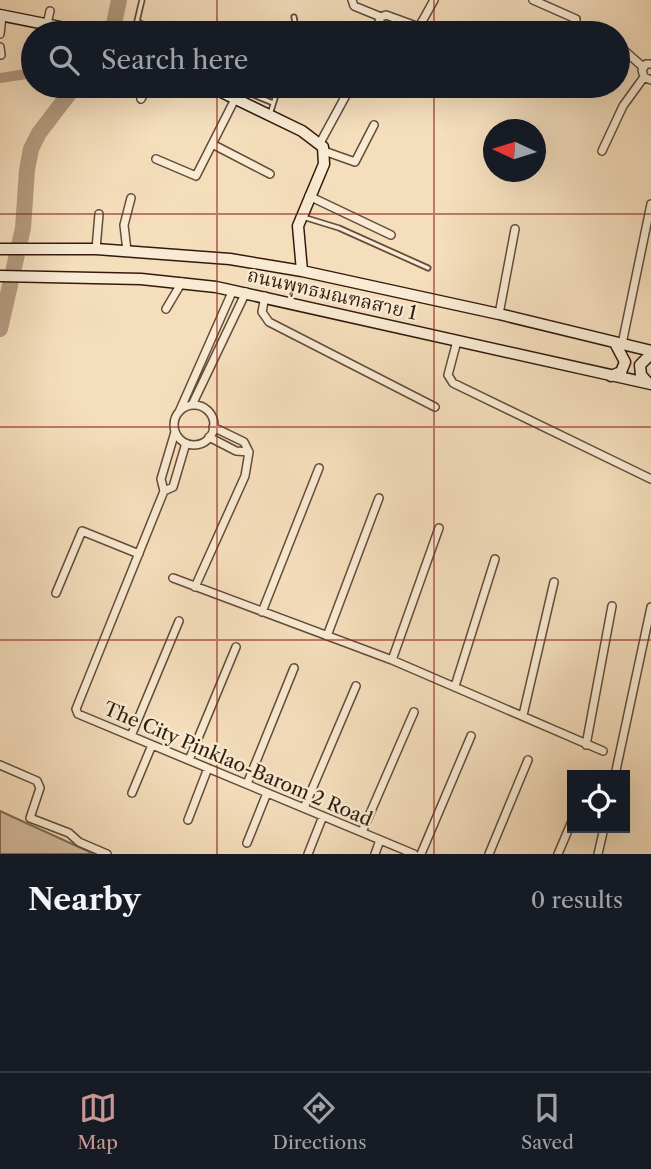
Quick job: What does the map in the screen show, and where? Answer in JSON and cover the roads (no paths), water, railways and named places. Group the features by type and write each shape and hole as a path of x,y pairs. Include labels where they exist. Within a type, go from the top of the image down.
{"main road":[{"path":"1,16 34,21"},
{"path":"235,99 322,147 324,164 301,216 297,233 302,271"},
{"name":"ถนนพุทธมณฑลสาย 1","path":"0,249 96,249 230,259 302,271 499,314 651,352"},
{"name":"ถนนพุทธมณฑลสาย 1","path":"0,276 183,282 246,292 650,384"},
{"path":"610,376 621,372 625,362 618,343"},
{"path":"650,384 641,375 640,365 651,352"}],"street":[{"path":"352,0 354,6 381,18 391,15 405,21"},
{"path":"422,21 434,0"},
{"path":"533,0 552,4 576,21"},
{"path":"48,21 50,11"},
{"path":"0,34 1,16"},
{"path":"0,47 1,55"},
{"path":"630,53 647,65 647,78 630,98"},
{"path":"345,98 322,147 355,162 374,125"},
{"path":"601,151 623,106 630,98"},
{"path":"156,159 196,176 235,99"},
{"path":"214,145 270,174"},
{"path":"309,196 391,235"},
{"path":"127,251 124,225 131,198"},
{"path":"618,343 651,204"},
{"path":"96,249 99,214"},
{"path":"499,314 515,229"},
{"path":"166,309 183,282"},
{"path":"186,443 173,486 164,491 161,479 175,431 175,421 233,290"},
{"path":"179,412 192,405 246,292"},
{"path":"265,296 262,312 269,322 435,407"},
{"path":"457,341 448,375 453,383 651,479"},
{"path":"175,431 186,443 198,444 209,437 213,427 209,412 192,405"},
{"path":"195,587 245,477 250,452 244,442 213,427"},
{"path":"209,437 236,451 250,452"},
{"path":"262,612 319,468"},
{"name":"The City Pinklao-Barom 2 Road","path":"164,491 76,709 78,714 414,854"},
{"path":"327,636 379,498"},
{"path":"392,660 439,528"},
{"path":"56,593 82,531 139,554"},
{"path":"455,686 495,559"},
{"path":"173,578 392,660 603,751"},
{"path":"523,715 554,582"},
{"path":"586,745 612,606"},
{"path":"616,770 651,607"},
{"path":"131,736 179,621"},
{"path":"189,760 236,646"},
{"path":"247,785 294,668"},
{"path":"304,808 356,686"},
{"path":"362,832 414,712"},
{"path":"421,854 471,736"},
{"path":"132,793 152,745"},
{"path":"489,854 528,760"},
{"path":"0,765 37,781 40,788 30,818 69,832 79,842 107,854"},
{"path":"188,820 208,768"},
{"path":"247,843 267,793"},
{"path":"308,854 323,816"},
{"path":"558,854 567,833"},
{"path":"598,854 603,833"},
{"path":"375,854 380,840"}],"lane":[{"path":"137,21 142,0"},
{"path":"294,17 295,21"},
{"path":"261,98 273,103"},
{"path":"270,116 275,98"},
{"path":"301,216 339,228 428,268"}],"waterway":[{"path":"115,21 119,0"},
{"path":"0,78 21,75"},
{"path":"0,329 23,228 31,149 39,133 66,98"}]}
